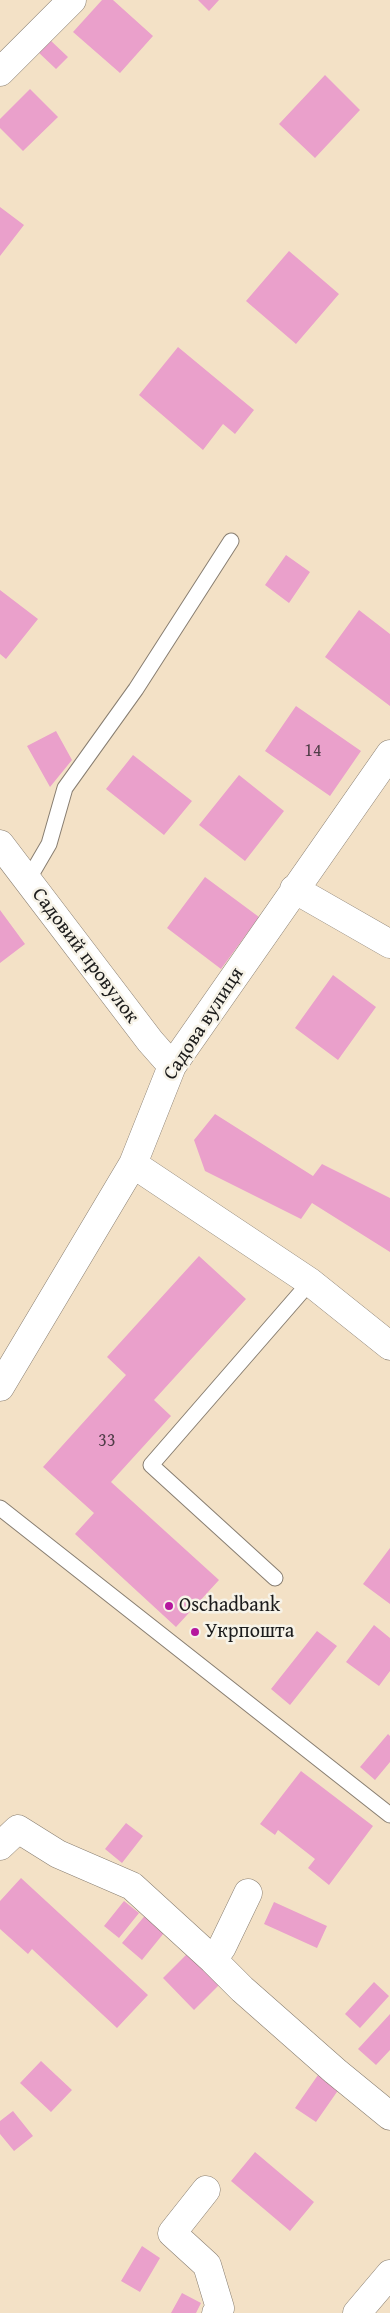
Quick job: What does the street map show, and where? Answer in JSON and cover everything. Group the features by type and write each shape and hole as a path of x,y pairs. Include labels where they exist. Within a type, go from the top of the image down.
{"street":[{"path":"0,72 72,0"},
{"name":"Садова вулиця","path":"0,1387 133,1164 172,1066 390,754"},
{"name":"Садовий провулок","path":"0,844 150,1041 172,1066"},
{"path":"294,889 390,944"},
{"path":"133,1164 310,1282 390,1346"},
{"path":"0,1846 18,1829 58,1854 132,1886 242,1989 335,2071 390,2116"},
{"path":"212,1960 222,1946 248,1893"},
{"path":"206,2190 172,2233 207,2265 220,2308 216,2313"},
{"path":"357,2313 390,2274"}],"lane":[{"path":"28,880 49,844 65,788 136,689 231,541"},
{"path":"275,1578 151,1465 310,1282"},
{"path":"0,1508 390,1816"}],"building":[{"path":"102,0 113,0 153,36 120,73 73,32"},
{"path":"198,0 219,0 209,11"},
{"path":"49,39 68,57 56,69 37,51"},
{"path":"325,75 360,110 315,158 279,124"},
{"path":"30,89 58,117 23,151 0,128 0,119"},
{"path":"0,207 24,225 0,256"},
{"path":"289,251 339,294 296,344 246,301"},
{"path":"178,347 254,410 235,434 223,424 203,450 139,395"},
{"path":"286,555 310,572 289,603 265,585"},
{"path":"0,590 38,619 6,659 0,654"},
{"path":"359,610 390,634 390,706 325,657"},
{"path":"296,706 361,751 330,796 265,751"},
{"path":"56,731 72,760 50,787 27,746"},
{"path":"133,755 192,801 164,835 106,789"},
{"path":"239,775 284,811 245,861 199,825"},
{"path":"205,877 259,917 221,969 167,928"},
{"path":"0,910 25,944 0,963"},
{"path":"333,975 376,1007 338,1060 295,1028"},
{"path":"215,1114 313,1176 322,1164 390,1198 390,1252 312,1203 301,1219 205,1171 194,1140"},
{"path":"199,1256 246,1299 154,1400 171,1416 111,1482 219,1580 176,1627 75,1534 94,1513 43,1467 126,1375 107,1357"},
{"path":"390,1548 390,1604 363,1584"},
{"path":"374,1625 390,1638 390,1671 379,1686 346,1662"},
{"path":"317,1631 337,1646 290,1705 271,1689"},
{"path":"388,1734 390,1736 390,1762 375,1780 360,1767"},
{"path":"301,1771 373,1826 329,1885 308,1868 315,1859 278,1830 275,1835 260,1824"},
{"path":"126,1823 143,1836 122,1863 105,1849"},
{"path":"21,1878 148,1995 117,2028 32,1949 28,1954 0,1929 0,1901"},
{"path":"124,1901 139,1913 119,1938 104,1926"},
{"path":"274,1902 327,1926 317,1948 264,1924"},
{"path":"148,1912 168,1928 142,1960 122,1943"},
{"path":"192,1949 223,1981 194,2010 163,1978"},
{"path":"374,1982 389,1996 360,2028 345,2014"},
{"path":"390,2014 390,2050 376,2065 358,2049"},
{"path":"41,2061 72,2090 51,2112 20,2083"},
{"path":"318,2075 339,2089 316,2122 295,2108"},
{"path":"13,2111 33,2136 14,2151 0,2134 0,2121"},
{"path":"255,2152 314,2202 290,2231 231,2181"},
{"path":"142,2246 160,2258 140,2292 121,2281"},
{"path":"182,2293 201,2303 196,2313 171,2313"}],"place":[{"name":"Oschadbank","path":"169,1606"},
{"name":"Укрпошта","path":"195,1632"}]}
